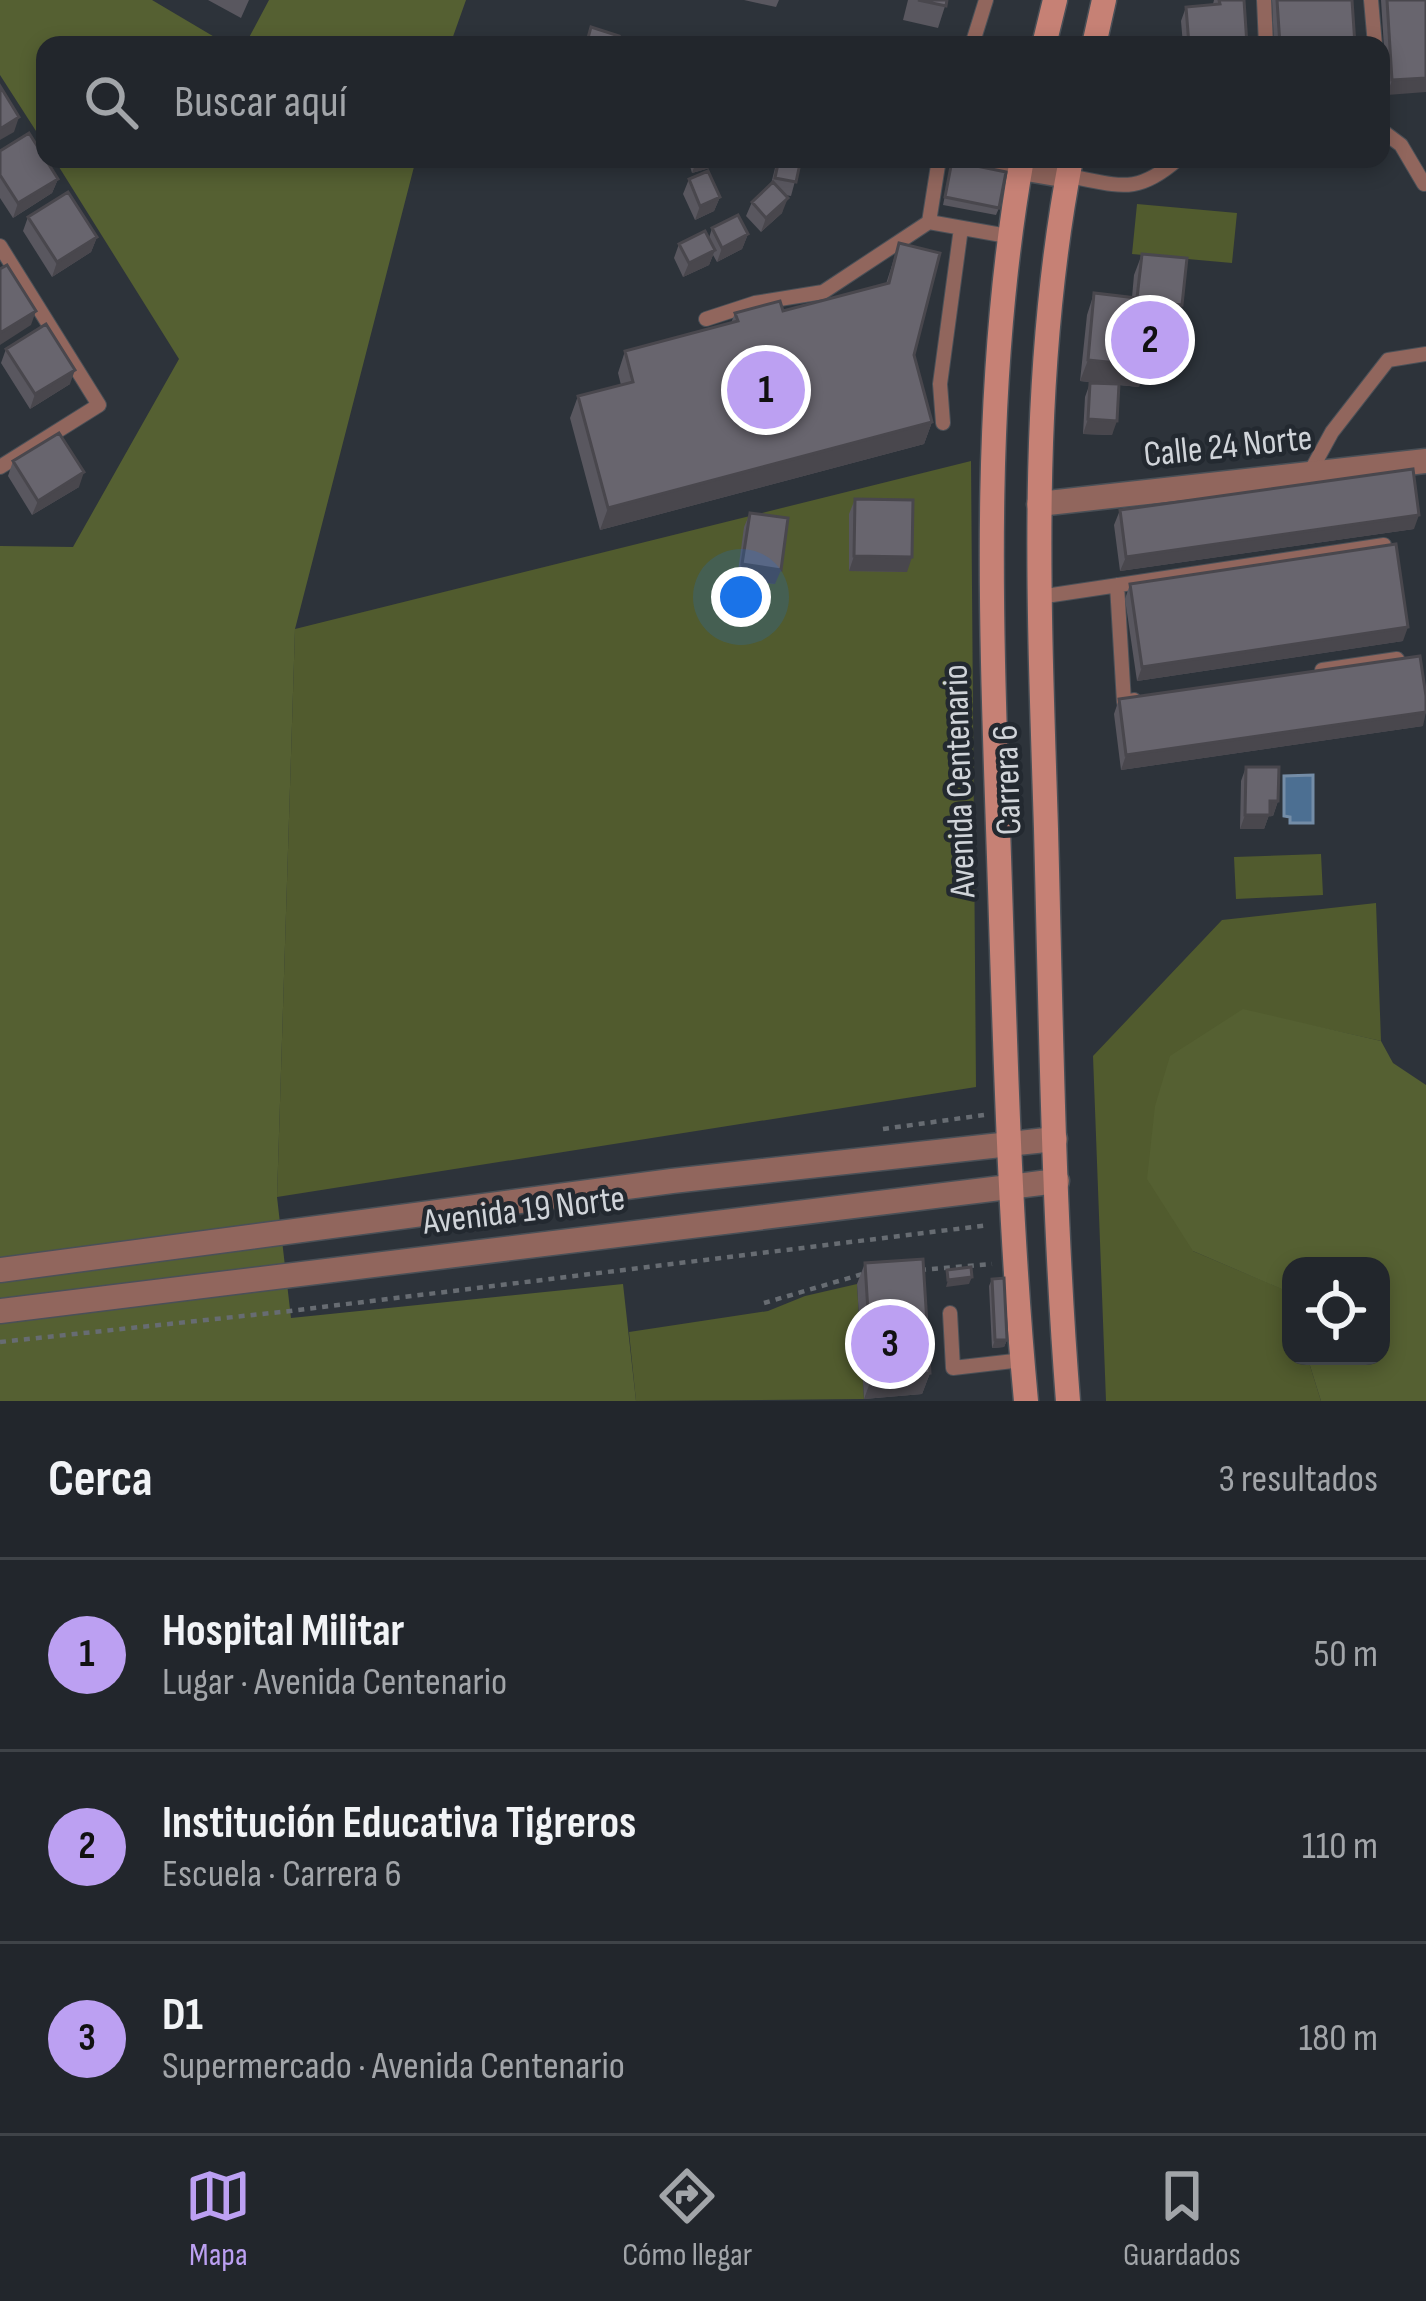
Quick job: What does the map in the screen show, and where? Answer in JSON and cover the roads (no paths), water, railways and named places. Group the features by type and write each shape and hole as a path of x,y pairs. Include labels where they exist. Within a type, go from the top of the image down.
{"main road":[{"path":"1046,36 1055,0"},
{"path":"1096,36 1104,0"},
{"name":"Avenida Centenario","path":"1021,168 1000,340 990,589 1009,1143 1025,1401"},
{"name":"Carrera 6","path":"1068,1401 1055,1139 1039,503 1048,329 1056,243 1070,168"}],"street":[{"name":"Calle 24 Norte","path":"1039,503 1426,461"},
{"name":"Avenida 19 Norte","path":"0,1270 672,1181 1055,1139"},
{"name":"Avenida 19 Norte","path":"0,1311 1057,1181"}],"lane":[{"path":"975,36 986,0"},
{"path":"1264,0 1266,36"},
{"path":"1371,0 1374,36"},
{"path":"1390,136 1402,145 1424,184"},
{"path":"929,222 938,168"},
{"path":"1074,168 1138,186 1167,168"},
{"path":"706,319 755,303 823,292 929,222 1012,237"},
{"path":"943,423 940,384 961,228"},
{"path":"0,246 99,405 0,467"},
{"path":"1309,474 1332,432 1388,360 1426,354"},
{"path":"1039,597 1384,545"},
{"path":"1117,585 1124,702 1147,698"},
{"path":"1306,673 1397,658"},
{"path":"950,1313 953,1368 1022,1360"}],"water":[{"path":"1313,775 1313,823 1290,823 1290,817 1284,816 1284,776"}],"place":[{"name":"Institución Educativa Tigreros","path":"1150,340"},
{"name":"Hospital Militar","path":"766,390"},
{"name":"D1","path":"890,1344"}]}
